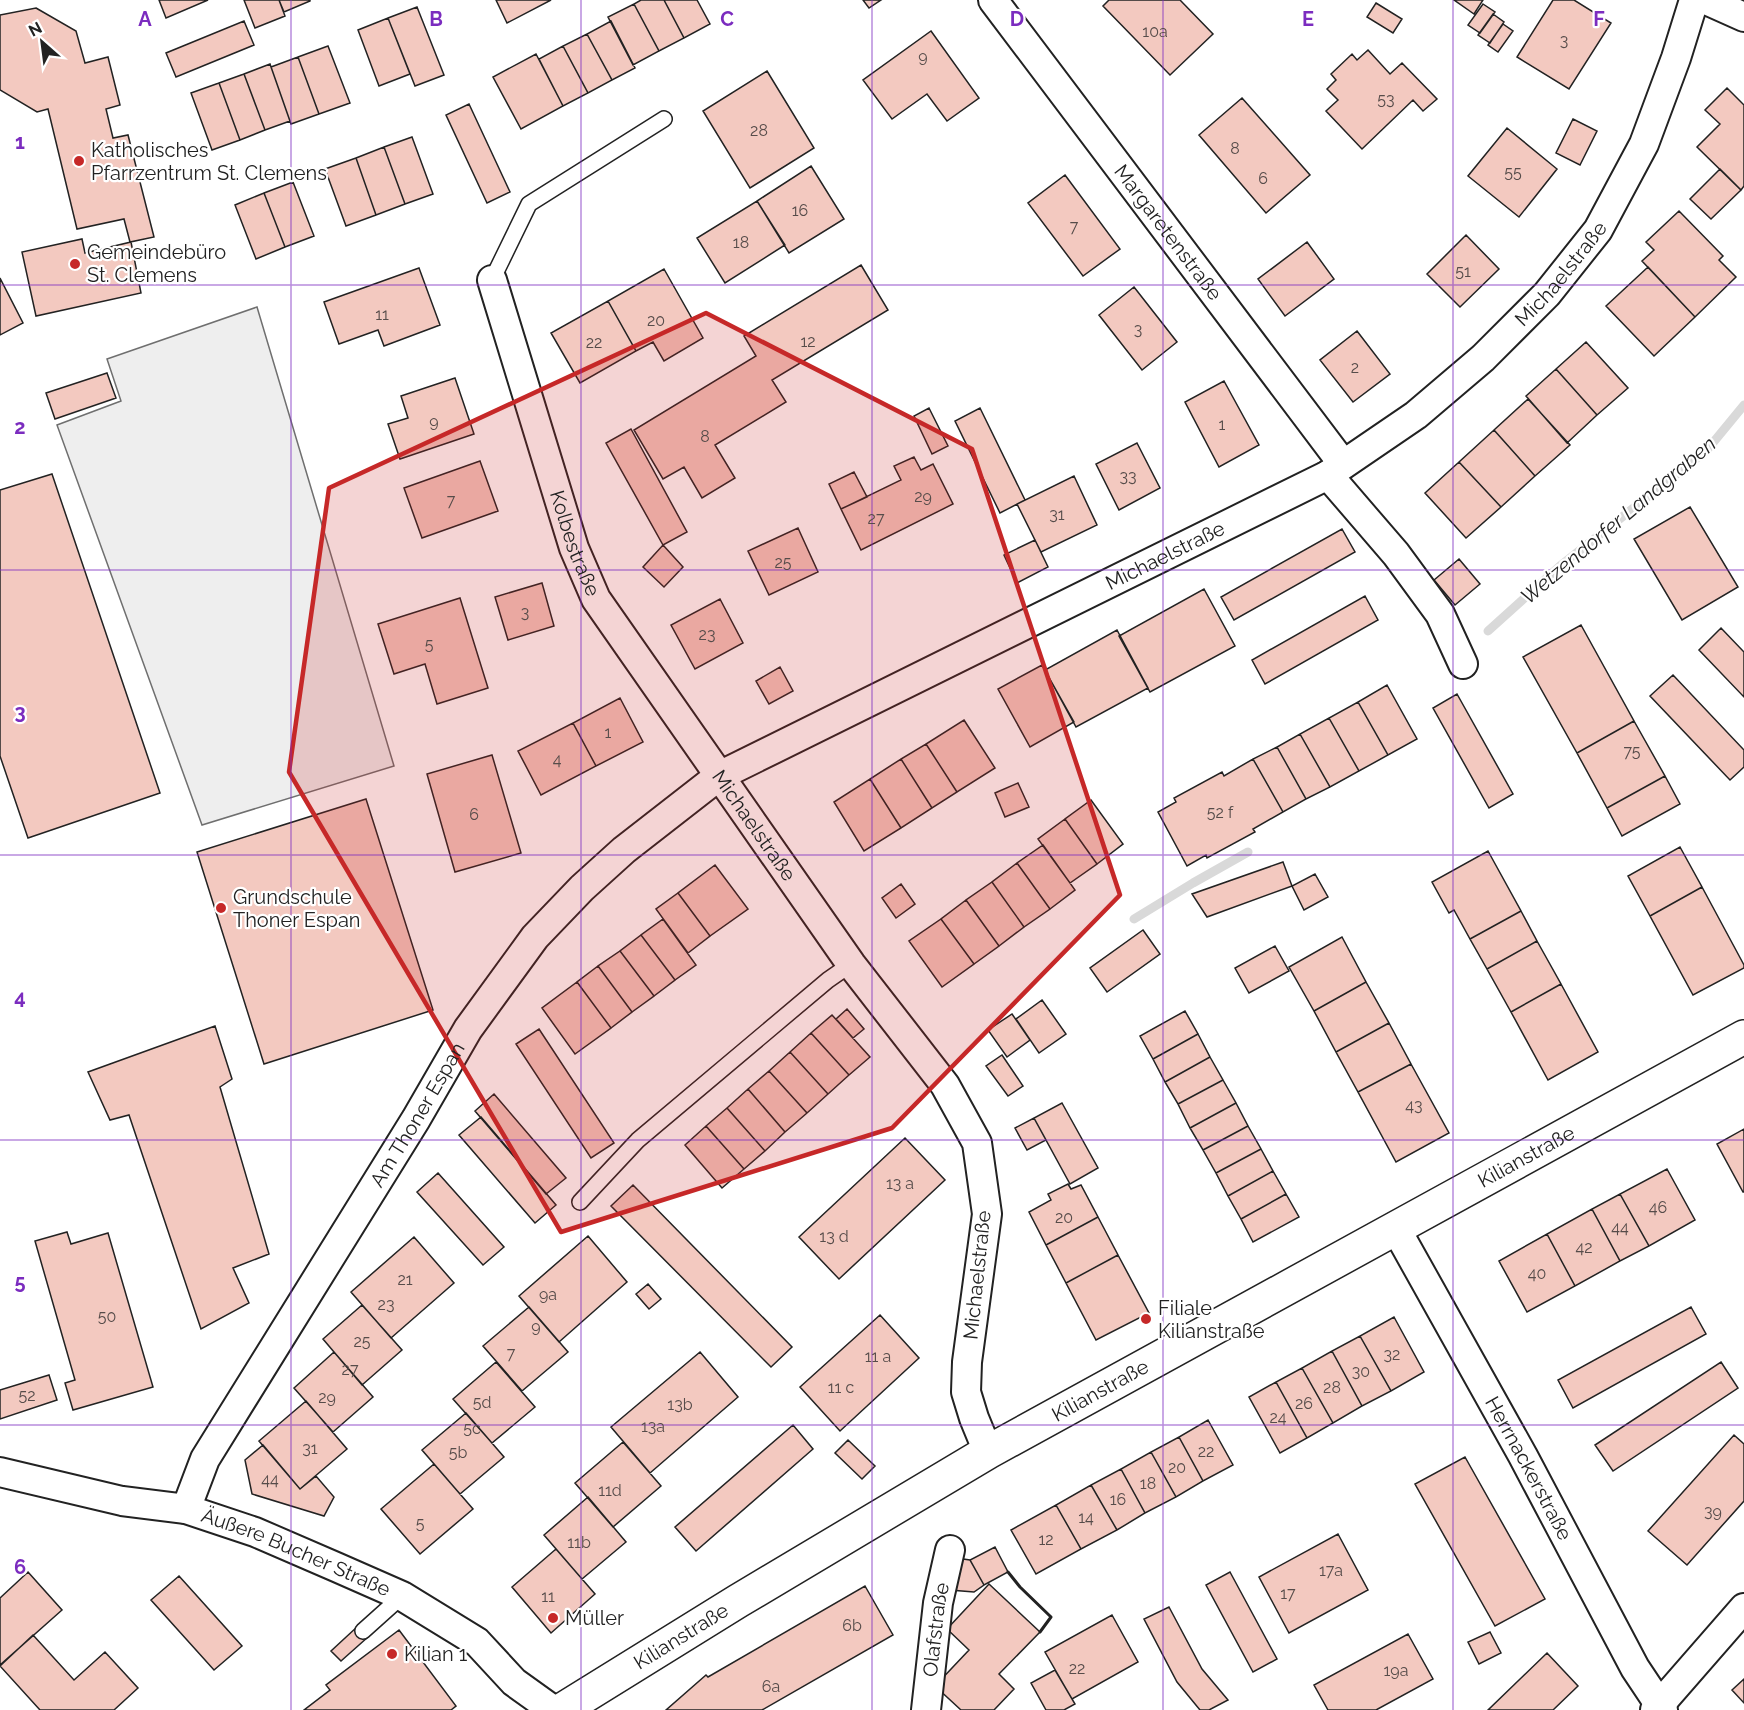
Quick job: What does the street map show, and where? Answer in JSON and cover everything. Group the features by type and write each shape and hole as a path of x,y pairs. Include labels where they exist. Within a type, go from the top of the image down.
{"main road":[{"name":"Kilianstraße","path":"562,1710 738,1601 988,1452 1744,1037"}],"street":[{"name":"Margaretenstraße","path":"993,0 1336,469"},
{"name":"Michaelstraße","path":"988,1452 966,1392 967,1362 987,1214 977,1143 945,1086 851,964 719,776 1336,469 1416,415 1483,358 1547,294 1598,230 1644,144 1677,58 1694,0"},
{"path":"1707,0 1744,17"},
{"name":"Kolbestraße","path":"492,280 574,548 596,599 719,776"},
{"path":"1336,469 1440,614 1462,664"},
{"name":"Am Thoner Espan","path":"186,1509 205,1459 416,1119 468,1029 535,937 582,888 624,850 719,776"},
{"name":"Herrnackerstraße","path":"1395,1227 1523,1456 1635,1668 1659,1708"},
{"name":"Äußere Bucher Straße","path":"0,1472 122,1501 186,1509 255,1532 402,1596 477,1642 514,1682 553,1710"},
{"name":"Olafstraße","path":"926,1710 938,1603 950,1550"},
{"path":"1659,1708 1744,1608"}],"lane":[{"path":"492,280 529,204 664,119"},
{"path":"580,1202 638,1140 828,980 851,964"},
{"path":"363,1631 402,1596"}],"highlighted area":[{"path":"706,313 972,449 1120,895 892,1128 561,1232 289,772 329,488"}],"shaded area":[{"path":"257,307 394,766 202,825 57,425 121,401 107,359"}],"building":[{"path":"159,0 208,0 166,18"},
{"path":"244,0 279,0 285,16 255,28"},
{"path":"279,0 310,0 310,1 284,12"},
{"path":"496,0 551,0 507,23"},
{"path":"641,0 664,0 684,38 659,51 634,4"},
{"path":"664,0 697,0 710,24 684,38"},
{"path":"863,0 881,0 869,8"},
{"path":"1109,0 1180,0 1213,34 1170,75 1103,6"},
{"path":"1454,0 1483,0 1474,14"},
{"path":"1553,0 1574,0 1611,23 1569,89 1517,57"},
{"path":"1376,3 1402,19 1393,33 1367,17"},
{"path":"634,4 659,51 633,65 608,17"},
{"path":"1483,4 1495,12 1480,33 1468,25"},
{"path":"417,7 444,75 415,86 388,18"},
{"path":"36,8 76,31 85,63 108,57 120,105 106,109 113,138 128,135 154,237 130,242 124,219 77,229 48,109 37,112 0,90 0,15"},
{"path":"1493,14 1504,22 1490,43 1478,35"},
{"path":"388,18 410,74 379,86 358,30"},
{"path":"244,21 254,45 176,77 166,53"},
{"path":"611,21 635,68 612,80 587,34"},
{"path":"1503,24 1513,31 1498,52 1488,45"},
{"path":"931,31 979,98 947,121 927,94 892,119 863,80"},
{"path":"587,34 612,80 588,93 563,46"},
{"path":"328,46 350,103 319,114 298,57"},
{"path":"563,46 588,93 563,106 539,59"},
{"path":"1368,50 1390,74 1402,63 1437,99 1423,111 1413,100 1362,149 1326,111 1338,100 1327,89 1336,80 1331,74 1352,54 1357,60"},
{"path":"536,54 563,106 521,129 493,77"},
{"path":"298,57 319,114 291,124 271,67"},
{"path":"270,64 290,121 265,130 244,74"},
{"path":"767,71 814,148 750,188 703,111"},
{"path":"244,74 265,130 240,140 219,83"},
{"path":"219,83 240,140 212,150 191,93"},
{"path":"1727,88 1744,105 1744,186 1741,190 1697,147 1720,124 1705,110"},
{"path":"1242,98 1310,175 1266,213 1199,135"},
{"path":"469,104 510,192 487,203 446,115"},
{"path":"1573,119 1597,131 1580,165 1556,153"},
{"path":"1507,128 1557,169 1519,217 1468,176"},
{"path":"412,137 433,194 405,204 384,147"},
{"path":"384,147 405,204 376,215 356,158"},
{"path":"356,158 376,215 346,226 325,169"},
{"path":"811,166 844,219 789,253 757,201"},
{"path":"1720,169 1741,190 1711,219 1690,199"},
{"path":"1065,175 1120,249 1083,276 1028,203"},
{"path":"293,182 314,236 285,247 264,193"},
{"path":"264,193 285,247 256,259 235,205"},
{"path":"757,201 785,245 725,283 697,238"},
{"path":"1679,211 1723,256 1719,260 1736,277 1695,317 1642,261 1654,250 1646,242"},
{"path":"1466,235 1499,269 1460,307 1427,274"},
{"path":"82,239 85,253 131,242 141,293 36,316 22,252"},
{"path":"1307,242 1334,279 1285,316 1258,279"},
{"path":"861,265 888,310 772,380 786,402 715,445 735,478 702,498 684,467 663,479 634,430 756,356 744,336"},
{"path":"1648,267 1695,317 1654,356 1606,306"},
{"path":"419,268 440,325 384,346 378,330 339,344 324,302"},
{"path":"664,269 703,338 664,361 653,342 636,351 608,301"},
{"path":"0,278 23,323 0,335"},
{"path":"1134,287 1177,342 1142,370 1099,315"},
{"path":"608,301 636,351 580,383 551,333"},
{"path":"1357,331 1390,374 1353,402 1320,360"},
{"path":"1586,342 1628,388 1597,415 1556,369"},
{"path":"1556,369 1597,415 1567,443 1526,396"},
{"path":"107,373 116,398 55,419 46,393"},
{"path":"455,378 474,434 400,459 388,424 408,418 401,396"},
{"path":"1224,381 1259,445 1219,467 1185,402"},
{"path":"1528,399 1570,445 1535,476 1494,430"},
{"path":"929,408 948,446 932,454 914,416"},
{"path":"980,408 1025,500 1000,513 955,421"},
{"path":"631,429 687,532 663,545 606,443"},
{"path":"1494,430 1535,476 1501,507 1459,462"},
{"path":"1137,443 1160,488 1119,510 1096,464"},
{"path":"914,457 921,470 933,464 953,504 861,550 841,509 901,480 894,466"},
{"path":"480,461 498,511 422,538 404,488"},
{"path":"1459,462 1501,507 1466,538 1425,493"},
{"path":"854,472 867,497 841,509 829,484"},
{"path":"52,474 160,793 28,838 0,756 0,490"},
{"path":"1074,476 1097,525 1041,552 1017,504"},
{"path":"1690,507 1738,587 1682,620 1634,539"},
{"path":"798,528 818,572 769,595 748,551"},
{"path":"1342,529 1355,552 1234,620 1221,597"},
{"path":"1035,540 1048,567 1017,583 1004,555"},
{"path":"663,545 683,567 664,587 643,567"},
{"path":"1459,559 1480,584 1455,605 1434,580"},
{"path":"542,583 554,626 508,640 495,597"},
{"path":"1204,589 1235,646 1150,692 1119,636"},
{"path":"1365,596 1378,620 1265,684 1252,660"},
{"path":"460,598 488,688 437,704 425,664 394,674 378,624"},
{"path":"720,599 743,643 695,669 671,625"},
{"path":"1581,625 1634,721 1577,753 1523,657"},
{"path":"1721,628 1744,652 1744,697 1699,650"},
{"path":"1117,630 1148,688 1076,727 1045,670"},
{"path":"1042,665 1074,722 1030,747 998,689"},
{"path":"780,667 793,691 769,704 756,681"},
{"path":"1673,675 1744,750 1744,767 1730,780 1650,696"},
{"path":"1387,685 1417,739 1388,755 1358,702"},
{"path":"1457,694 1513,794 1489,808 1433,708"},
{"path":"620,698 643,742 596,766 573,723"},
{"path":"1358,702 1388,755 1359,771 1329,718"},
{"path":"1329,718 1359,771 1330,787 1300,734"},
{"path":"964,720 995,768 957,792 926,744"},
{"path":"1634,721 1665,776 1607,808 1577,753"},
{"path":"573,723 596,766 541,795 518,751"},
{"path":"1300,734 1330,787 1306,799 1277,747"},
{"path":"926,744 957,792 932,808 901,759"},
{"path":"1277,747 1306,799 1283,812 1253,759"},
{"path":"492,755 521,853 455,872 427,774"},
{"path":"901,759 932,808 901,828 870,779"},
{"path":"1253,759 1283,812 1253,829 1255,832 1187,866 1158,812 1176,802 1174,798 1222,772 1224,776"},
{"path":"1665,776 1680,804 1622,836 1607,808"},
{"path":"870,779 901,828 864,851 834,802"},
{"path":"1018,783 1029,807 1005,817 995,793"},
{"path":"366,799 433,1010 264,1064 197,852"},
{"path":"1091,800 1123,844 1097,864 1065,819"},
{"path":"1065,819 1097,864 1070,883 1038,839"},
{"path":"1043,845 1075,890 1050,909 1017,863"},
{"path":"1680,847 1702,887 1650,916 1628,876"},
{"path":"1488,851 1521,911 1470,939 1454,910 1449,913 1432,882"},
{"path":"1283,862 1292,886 1207,917 1192,894"},
{"path":"1017,863 1050,909 1024,927 992,882"},
{"path":"715,865 748,909 710,936 678,893"},
{"path":"1315,874 1328,897 1304,910 1292,886"},
{"path":"992,882 1024,927 999,946 966,900"},
{"path":"901,884 915,904 896,918 882,898"},
{"path":"1702,887 1744,968 1693,995 1650,916"},
{"path":"678,893 710,936 688,953 656,909"},
{"path":"966,900 999,946 974,964 941,919"},
{"path":"1521,911 1537,941 1487,969 1470,939"},
{"path":"663,919 696,965 675,980 641,935"},
{"path":"941,919 974,964 942,987 909,941"},
{"path":"1143,930 1160,954 1107,992 1090,968"},
{"path":"641,935 675,980 654,996 620,951"},
{"path":"1342,937 1366,982 1314,1011 1289,967"},
{"path":"1537,941 1561,984 1511,1012 1487,969"},
{"path":"1275,946 1289,971 1249,993 1235,968"},
{"path":"620,951 654,996 632,1012 598,966"},
{"path":"598,966 632,1012 611,1028 577,982"},
{"path":"577,982 611,1028 575,1054 542,1008"},
{"path":"1366,982 1389,1023 1336,1052 1314,1011"},
{"path":"1561,984 1598,1052 1548,1080 1511,1012"},
{"path":"1042,1000 1066,1034 1039,1053 1016,1019"},
{"path":"847,1009 864,1029 853,1038 836,1019"},
{"path":"1185,1011 1198,1034 1153,1059 1140,1036"},
{"path":"1012,1014 1030,1040 1007,1057 988,1030"},
{"path":"832,1015 870,1057 849,1075 811,1033"},
{"path":"1389,1023 1411,1064 1358,1092 1336,1052"},
{"path":"215,1026 232,1079 220,1087 269,1254 233,1268 249,1303 201,1329 129,1115 110,1120 88,1072"},
{"path":"539,1029 614,1143 591,1158 516,1044"},
{"path":"811,1033 849,1075 828,1094 790,1052"},
{"path":"1198,1034 1210,1057 1165,1082 1153,1059"},
{"path":"790,1052 828,1094 807,1113 769,1071"},
{"path":"1002,1055 1023,1086 1008,1096 986,1066"},
{"path":"1210,1057 1223,1080 1178,1104 1165,1082"},
{"path":"1411,1064 1449,1133 1396,1162 1358,1092"},
{"path":"769,1071 807,1113 785,1132 748,1089"},
{"path":"1223,1080 1236,1103 1190,1128 1178,1104"},
{"path":"748,1089 785,1132 765,1151 727,1108"},
{"path":"494,1094 566,1178 546,1194 475,1111"},
{"path":"1062,1103 1098,1168 1070,1184 1034,1118"},
{"path":"1236,1103 1248,1126 1203,1150 1190,1128"},
{"path":"727,1108 765,1151 744,1169 706,1126"},
{"path":"481,1117 556,1205 535,1223 459,1135"},
{"path":"1034,1118 1046,1140 1027,1150 1015,1128"},
{"path":"706,1126 744,1169 722,1188 685,1145"},
{"path":"1248,1126 1261,1149 1216,1173 1203,1150"},
{"path":"1744,1129 1744,1192 1743,1192 1717,1144"},
{"path":"905,1138 945,1180 839,1279 799,1237"},
{"path":"1261,1149 1273,1171 1228,1196 1216,1173"},
{"path":"1667,1169 1695,1220 1649,1246 1620,1194"},
{"path":"1273,1171 1286,1194 1241,1219 1228,1196"},
{"path":"438,1173 504,1247 483,1265 417,1192"},
{"path":"1068,1184 1071,1189 1081,1185 1098,1217 1046,1245 1029,1212 1051,1200 1048,1194"},
{"path":"633,1185 792,1347 771,1367 611,1206"},
{"path":"1286,1194 1299,1217 1253,1242 1241,1219"},
{"path":"1620,1194 1649,1246 1620,1261 1592,1209"},
{"path":"1592,1209 1620,1261 1575,1286 1547,1234"},
{"path":"1098,1217 1118,1255 1066,1283 1046,1245"},
{"path":"67,1232 71,1244 108,1233 153,1387 73,1410 65,1383 75,1380 35,1241"},
{"path":"1547,1234 1575,1286 1527,1312 1499,1261"},
{"path":"588,1236 627,1282 559,1342 519,1296"},
{"path":"414,1237 454,1283 391,1338 351,1292"},
{"path":"1118,1255 1149,1313 1096,1340 1066,1283"},
{"path":"648,1284 661,1299 649,1309 636,1294"},
{"path":"362,1305 402,1350 362,1385 323,1339"},
{"path":"529,1307 568,1352 522,1391 483,1346"},
{"path":"1691,1307 1706,1334 1573,1408 1558,1380"},
{"path":"880,1315 919,1358 840,1431 800,1387"},
{"path":"1394,1317 1424,1372 1391,1391 1360,1336"},
{"path":"1360,1336 1391,1391 1362,1406 1332,1351"},
{"path":"1332,1351 1362,1406 1333,1423 1302,1368"},
{"path":"334,1352 373,1397 333,1432 294,1388"},
{"path":"700,1352 738,1397 650,1473 611,1427"},
{"path":"496,1362 535,1407 492,1443 453,1399"},
{"path":"1721,1362 1738,1388 1613,1471 1595,1445"},
{"path":"1302,1368 1333,1423 1307,1438 1276,1382"},
{"path":"49,1375 57,1400 0,1419 0,1390"},
{"path":"1276,1382 1307,1438 1280,1453 1249,1397"},
{"path":"306,1401 347,1449 300,1489 259,1441"},
{"path":"466,1413 504,1457 460,1494 422,1450"},
{"path":"1208,1420 1233,1465 1203,1481 1179,1437"},
{"path":"793,1425 813,1449 696,1551 675,1527"},
{"path":"1734,1435 1744,1444 1744,1501 1687,1565 1648,1531"},
{"path":"1179,1437 1203,1481 1176,1497 1151,1452"},
{"path":"848,1440 875,1466 862,1479 835,1453"},
{"path":"623,1442 661,1486 613,1527 575,1483"},
{"path":"263,1445 300,1489 316,1476 334,1497 324,1516 252,1494 245,1460"},
{"path":"1151,1452 1176,1497 1145,1513 1121,1469"},
{"path":"1465,1457 1545,1599 1495,1626 1415,1484"},
{"path":"434,1464 473,1509 420,1554 381,1509"},
{"path":"1121,1469 1145,1513 1117,1530 1091,1485"},
{"path":"1091,1485 1117,1530 1081,1549 1056,1505"},
{"path":"588,1497 626,1542 582,1579 544,1535"},
{"path":"1056,1505 1081,1549 1036,1574 1011,1530"},
{"path":"1338,1534 1368,1590 1289,1633 1259,1577"},
{"path":"995,1547 1008,1572 984,1585 970,1560"},
{"path":"556,1549 595,1594 551,1633 512,1587"},
{"path":"956,1558 970,1560 984,1585 974,1592 950,1590"},
{"path":"28,1572 62,1610 0,1665 0,1598"},
{"path":"1230,1572 1277,1659 1253,1672 1206,1585"},
{"path":"179,1576 242,1646 214,1670 151,1600"},
{"path":"989,1584 1040,1632 999,1674 1014,1689 994,1710 961,1710 935,1686 969,1650 947,1629"},
{"path":"865,1586 893,1635 762,1710 666,1710 706,1675 708,1677"},
{"path":"1169,1607 1202,1669 1228,1700 1209,1710 1200,1710 1177,1682 1144,1619"},
{"path":"1112,1615 1138,1662 1072,1699 1045,1652"},
{"path":"358,1626 368,1637 341,1661 331,1651"},
{"name":"Kilian 1","path":"399,1630 456,1706 451,1710 304,1710 330,1690 326,1685"},
{"path":"1490,1632 1501,1653 1479,1664 1468,1642"},
{"path":"1408,1634 1433,1679 1376,1710 1328,1710 1314,1685"},
{"path":"33,1635 74,1680 105,1652 138,1688 114,1710 40,1710 0,1666"},
{"path":"1547,1653 1578,1686 1553,1710 1488,1710"},
{"path":"1055,1670 1075,1704 1064,1710 1046,1710 1031,1683"},
{"path":"1744,1679 1744,1703 1732,1690"}],"waterway":[{"name":"Wetzendorfer Landgraben","path":"1488,631 1560,566 1707,450 1744,405"},
{"name":"Wetzendorfer Landgraben","path":"1134,919 1248,852"}],"wall":[{"path":"1008,1572 1051,1617 1040,1632"}],"place":[{"name":"Katholisches Pfarrzentrum St. Clemens","path":"79,161"},
{"name":"Gemeindebüro St. Clemens","path":"75,264"},
{"name":"Grundschule Thoner Espan","path":"221,908"},
{"name":"Filiale Kilianstraße","path":"1146,1319"},
{"name":"Müller","path":"553,1618"},
{"name":"Kilian 1","path":"392,1654"}]}
